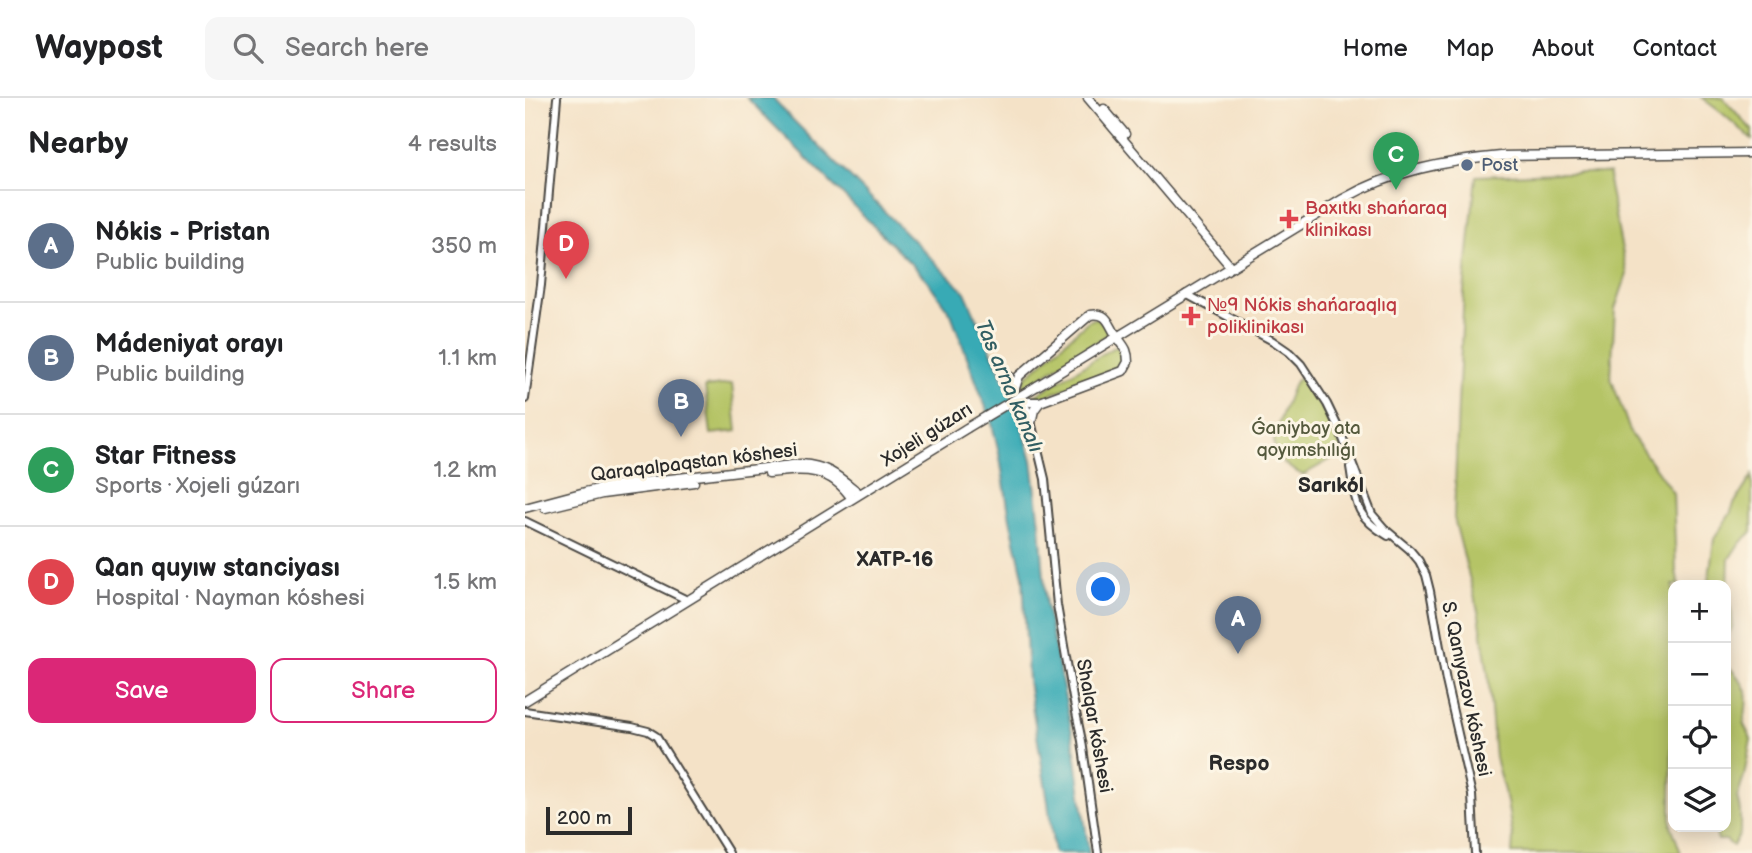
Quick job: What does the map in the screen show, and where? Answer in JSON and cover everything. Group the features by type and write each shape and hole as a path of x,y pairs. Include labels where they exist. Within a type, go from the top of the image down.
{"main road":[{"path":"1088,98 1233,266"},
{"path":"1095,98 1233,266"},
{"name":"Xojeli gúzarı","path":"525,701 853,493 967,428 1343,199 1374,183 1436,164 1465,159 1527,155 1752,153"},
{"path":"1015,388 1014,376 1090,315 1100,314 1105,317 1126,347 1128,362 1123,371 1031,405 1031,422"},
{"name":"Qaraqalpaqstan kóshesi","path":"525,511 624,487 800,469 831,477 853,493"}],"street":[{"path":"525,399 541,285 557,98"},
{"name":"S. Qanıyazov kóshesi","path":"1186,294 1273,341 1301,364 1341,431 1349,455 1360,512 1370,523 1410,550 1419,561 1430,591 1446,681 1464,752 1472,795 1475,853"},
{"path":"1015,388 1031,405"},
{"name":"Shalqar kóshesi","path":"1031,422 1045,479 1057,605 1082,741 1098,853"},
{"path":"525,521 687,600"},
{"path":"525,712 640,729 656,736 729,853"}],"green space":[{"path":"1702,98 1723,98 1752,130 1752,139 1722,113"},
{"path":"1610,173 1609,186 1627,274 1615,309 1611,378 1631,434 1673,493 1678,580 1668,580 1668,832 1674,832 1681,853 1512,853 1513,838 1507,802 1495,758 1488,673 1479,615 1454,518 1464,291 1476,176"},
{"path":"1096,318 1105,325 1108,332 1106,336 1022,389 1025,378 1088,321"},
{"path":"1114,347 1120,349 1124,357 1118,368 1038,399 1028,400"},
{"name":"Ǵaniybay ata qoyımshılıǵı","path":"1302,376 1337,430 1342,453 1303,475 1280,458 1274,442 1294,383"},
{"path":"732,384 737,431 711,434 705,387"},
{"path":"1752,476 1752,532 1739,544 1729,559 1728,580 1709,580 1714,539"},
{"path":"1731,669 1745,688 1747,700 1744,725 1751,739 1737,797 1740,833 1733,846 1726,840 1718,840 1716,832 1731,832"}],"water":[{"path":"747,98 773,98 965,292 1008,389 1032,460 1046,604 1073,737 1089,853 1054,853 1028,681 1023,576 992,424 951,314 926,279"}],"place":[{"name":"Post","path":"1467,165"},
{"name":"Star Fitness","path":"1396,190"},
{"name":"Baxıtkı shańaraq klinikası","path":"1289,219"},
{"name":"Qan quyıw stanciyası","path":"566,279"},
{"name":"№9 Nókis shańaraqlıq poliklinikası","path":"1191,316"},
{"name":"Mádeniyat orayı","path":"681,437"},
{"name":"Nókis - Pristan","path":"1238,654"}],"district":[{"name":"Sarıkól","path":"1331,485"},
{"name":"XATP-16","path":"895,559"},
{"name":"Respo","path":"1239,763"}],"water label":[{"name":"Tas arna kanalı","path":"1009,386"}]}
